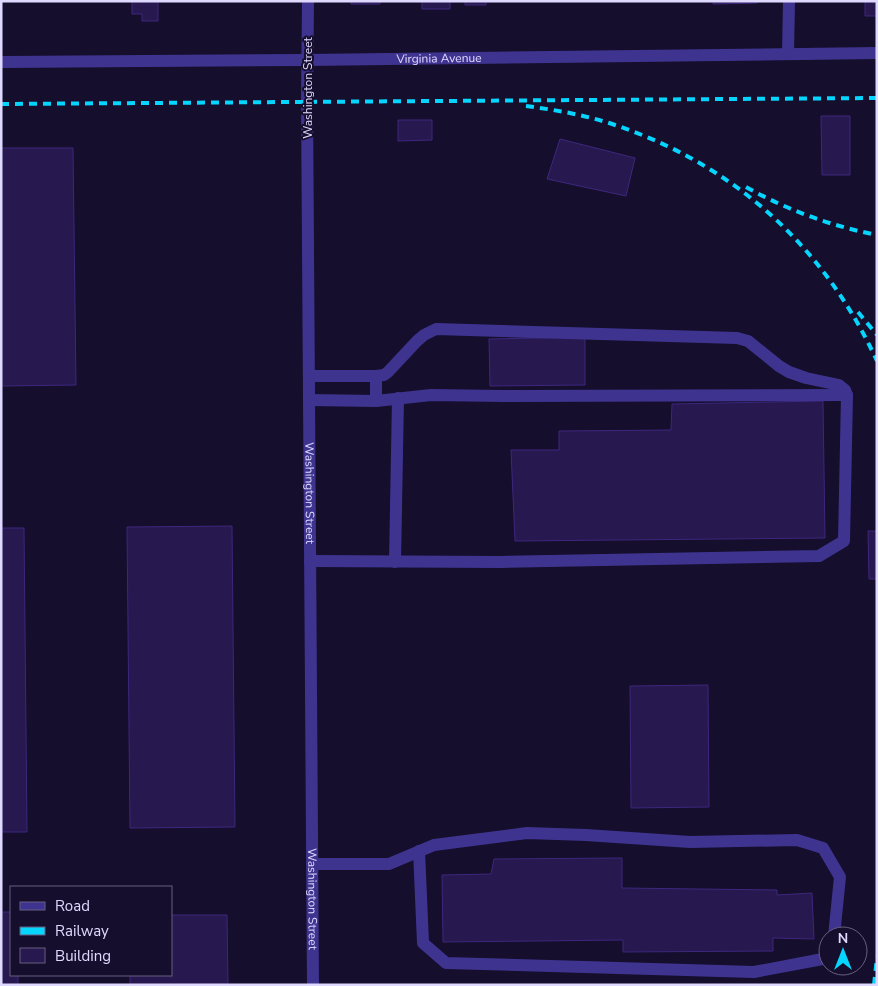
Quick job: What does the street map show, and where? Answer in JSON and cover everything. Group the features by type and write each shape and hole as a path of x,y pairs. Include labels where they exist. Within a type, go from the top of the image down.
{"street":[{"name":"Washington Street","path":"308,1 313,985"},
{"path":"788,54 789,1"},
{"name":"Virginia Avenue","path":"1,62 877,53"},
{"path":"309,376 384,375 417,341 436,329 737,338 748,341 778,366 806,378 839,385 845,390 847,395 844,541 819,556 500,562 310,561"},
{"path":"376,376 376,401"},
{"path":"309,400 376,401 431,395 847,395"},
{"path":"395,562 398,398"},
{"path":"312,864 389,864 434,845 527,833 690,842 797,840 823,848 840,877 835,926"},
{"path":"419,851 423,943 446,964 754,972 818,960"}],"building":[{"path":"132,1 158,1 158,21 142,21 142,14 132,14"},
{"path":"351,1 380,1 380,4 351,4"},
{"path":"422,1 450,1 450,9 422,9"},
{"path":"465,1 486,1 486,5 465,5"},
{"path":"713,1 757,1 757,3 713,4"},
{"path":"865,1 877,1 877,16 865,16"},
{"path":"821,116 850,116 850,175 822,175"},
{"path":"398,120 432,120 432,140 398,141"},
{"path":"560,139 635,158 626,196 547,179"},
{"path":"1,148 73,148 76,385 1,386"},
{"path":"585,337 585,385 490,386 489,339"},
{"path":"823,401 825,538 515,541 511,450 559,450 559,431 671,430 672,404"},
{"path":"232,526 235,827 130,828 127,527"},
{"path":"1,528 24,528 27,832 1,832"},
{"path":"868,531 877,531 877,579 869,579"},
{"path":"708,685 709,807 631,808 630,686"},
{"path":"622,858 622,888 777,890 777,895 812,893 814,939 773,938 773,951 623,952 623,940 443,942 442,875 491,874 494,859"},
{"path":"1,912 10,912 10,976 18,976 18,985 1,985"},
{"path":"172,915 227,915 228,985 130,985 130,976 172,976"}],"railway":[{"path":"1,104 877,98"},
{"path":"526,106 571,113 615,125 658,142 699,163 736,187 771,215 802,246 830,281 855,319 877,361"},
{"path":"746,187 777,203 810,216 843,227 877,235"},
{"path":"858,312 877,335"},
{"path":"874,985 877,957"}]}
